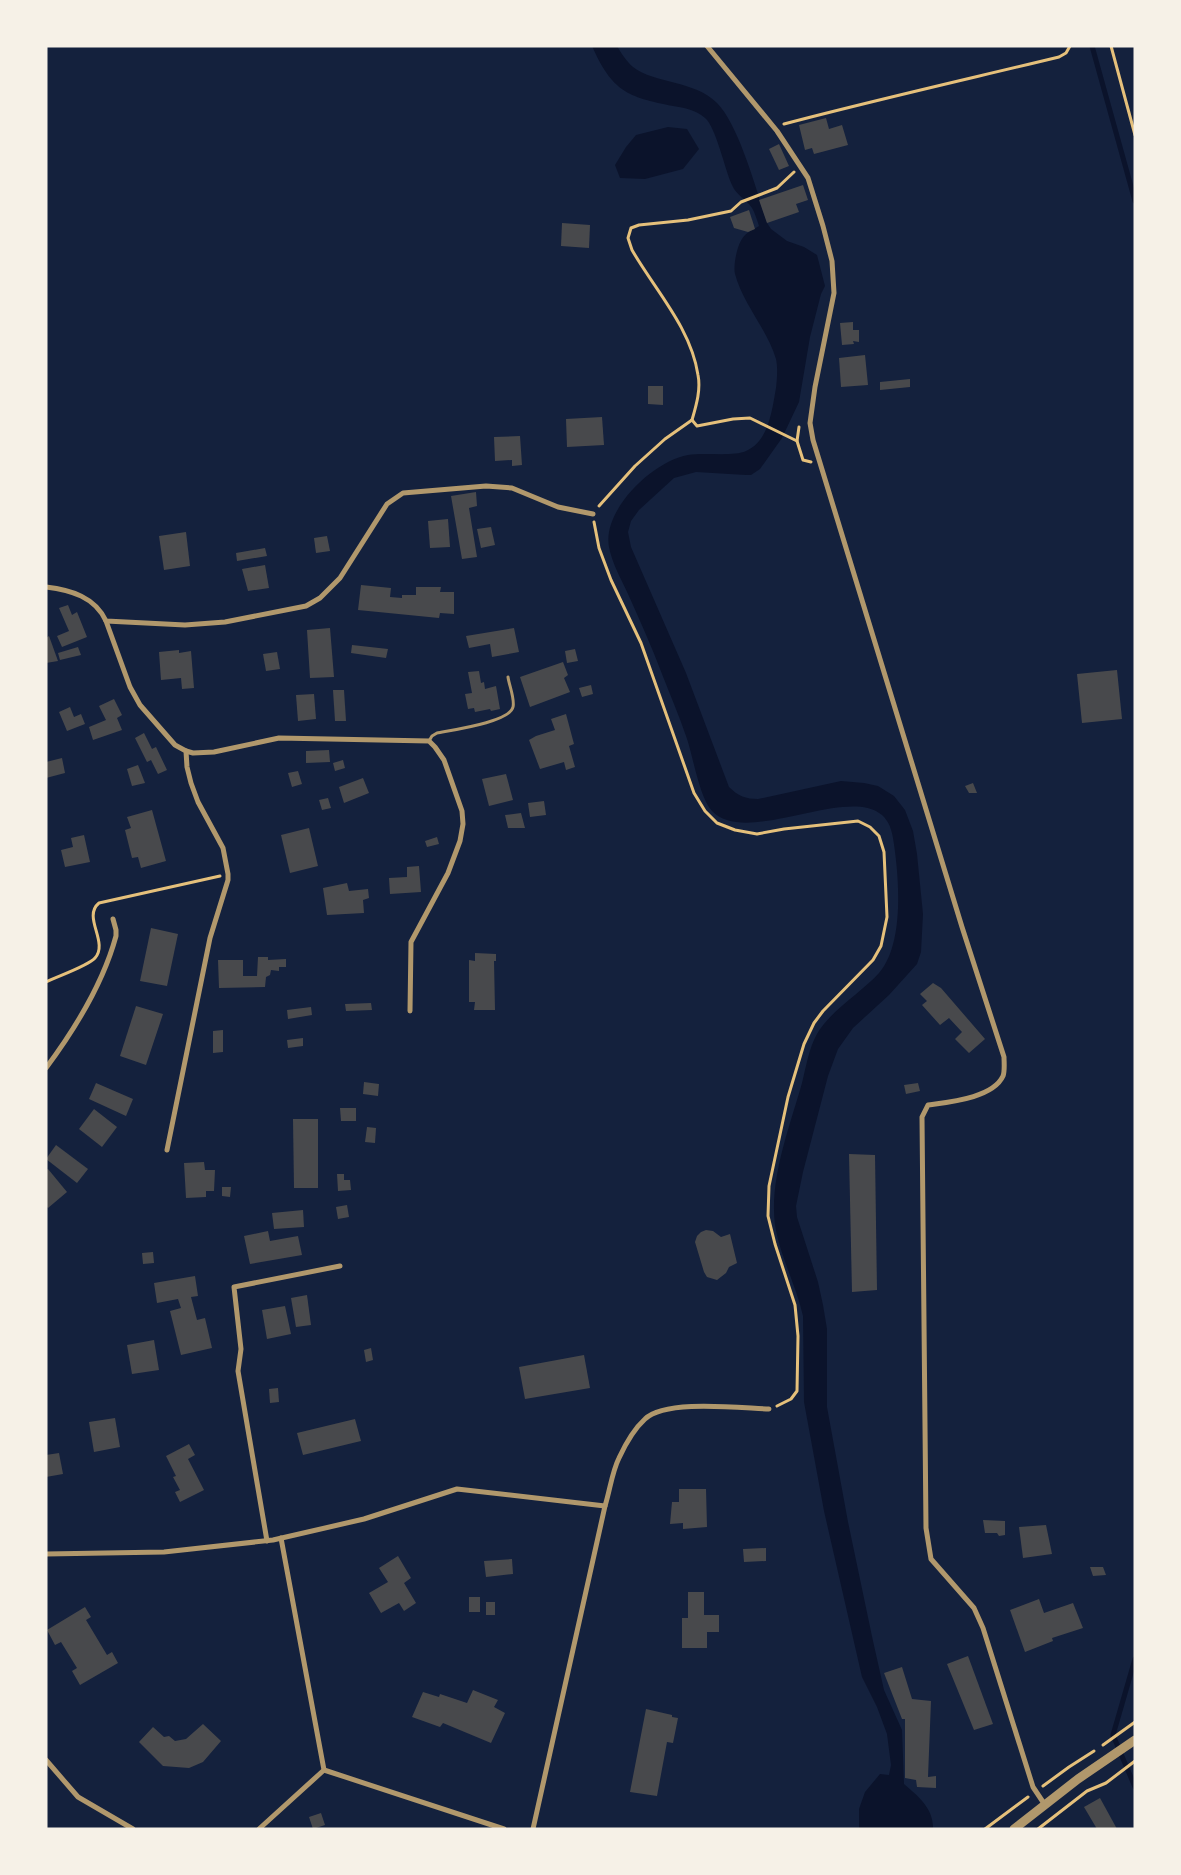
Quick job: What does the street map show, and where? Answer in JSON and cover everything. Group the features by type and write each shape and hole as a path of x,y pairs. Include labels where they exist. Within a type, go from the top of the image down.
{"street":[{"path":"707,46 777,131 808,178 832,261 834,293 815,387 810,423 821,466 962,926 1004,1056 1003,1076 992,1090 959,1100 928,1106 922,1117 926,1528 931,1559 974,1608 1033,1787 1045,1805"},
{"path":"106,621 185,624 225,622 306,606 320,598 340,578 387,504 403,494 486,486 512,488 558,507 593,514"},
{"path":"46,587 71,592 88,599 102,611 130,687 140,704 175,745 186,751 193,753 214,752 279,738 429,741 436,747 444,760 462,811 463,824 460,841 448,873 410,942 410,1011"},
{"path":"167,1150 210,938 228,880 226,855 198,802 187,767 186,751"},
{"path":"46,1068 76,1024 100,979 116,936 112,919"},
{"path":"267,1541 238,1371 241,1349 234,1287 340,1266"},
{"path":"533,1829 618,1459 645,1418 664,1409 708,1406 768,1409"},
{"path":"46,1554 164,1552 267,1541 364,1519 457,1489 606,1506"},
{"path":"281,1538 324,1770"},
{"path":"1014,1829 1135,1740"},
{"path":"46,1760 78,1797 132,1829"},
{"path":"259,1829 324,1770"},
{"path":"324,1770 504,1829"}],"lane":[{"path":"429,741 437,733 499,720 510,713 514,705 508,677"}],"path":[{"path":"777,131 782,125 834,111 1059,57 1066,53 1070,46"},
{"path":"1111,46 1135,135"},
{"path":"768,1409 791,1399 797,1391 798,1372 798,1336 795,1305 768,1216 769,1186 788,1097 804,1044 814,1023 836,997 873,960 881,946 887,917 884,852 880,836 870,826 858,821 784,829 757,834 735,830 717,823 705,811 694,793 642,643 611,580 599,548 593,514 634,466 665,439 692,420 698,402 698,376 690,347 676,318 632,250 628,238 631,228 639,224 688,220 731,211 741,202 777,188 800,166"},
{"path":"692,420 698,426 733,418 750,418 797,441 803,460 821,466"},
{"path":"46,982 89,962 97,956 99,944 94,923 94,909 99,903 228,874"},
{"path":"1047,1782 1097,1750 1135,1722"},
{"path":"1038,1829 1087,1791 1106,1783 1135,1761"},
{"path":"985,1829 1022,1801"}],"water":[{"path":"592,46 617,46 633,67 652,77 697,90 717,103 725,113 740,142 767,223 771,229 787,241 804,247 817,255 825,286 821,294 810,337 799,402 782,438 760,469 751,475 696,472 674,478 639,510 631,521 628,532 631,547 686,673 729,787 742,796 758,799 841,781 878,786 894,796 905,810 913,831 923,914 921,952 917,964 889,995 853,1028 838,1049 828,1076 796,1206 797,1217 818,1282 823,1305 827,1329 827,1407 848,1522 884,1690 902,1730 904,1784 920,1798 928,1809 933,1822 933,1829 859,1829 859,1809 865,1792 880,1774 889,1775 891,1765 887,1734 877,1707 862,1677 824,1511 804,1402 803,1316 777,1237 774,1207 775,1189 782,1153 814,1039 829,1018 879,973 887,960 893,944 898,908 898,889 893,838 884,817 866,808 841,807 756,822 731,821 712,811 703,796 686,736 658,664 614,565 609,547 609,533 613,518 633,489 646,477 674,459 695,454 740,453 754,446 760,440 771,415 776,388 777,366 767,337 744,296 735,274 736,256 740,242 745,235 759,226 752,208 736,192 732,185 717,139 709,123 702,115 694,111 657,103 623,90 607,73"},
{"path":"668,127 687,129 699,149 683,169 645,179 620,178 615,165 636,135"}],"building":[{"path":"826,118 829,129 842,125 848,145 814,154 812,148 805,150 799,125"},
{"path":"779,144 789,166 779,170 769,149"},
{"path":"803,185 808,200 796,204 799,212 767,223 759,200"},
{"path":"749,210 755,229 748,232 734,228 730,217"},
{"path":"562,223 590,225 589,248 561,246"},
{"path":"853,322 853,330 859,330 859,342 853,341 854,344 842,345 840,323"},
{"path":"865,355 868,385 841,387 839,358"},
{"path":"910,379 910,387 880,390 880,382"},
{"path":"648,386 663,386 663,405 648,404"},
{"path":"602,417 604,445 567,447 566,419"},
{"path":"520,436 522,465 512,466 512,460 495,461 494,437"},
{"path":"476,492 477,506 469,508 477,557 462,559 451,496"},
{"path":"448,519 450,547 430,548 428,521"},
{"path":"491,527 495,545 481,548 477,529"},
{"path":"186,532 190,566 164,570 159,536"},
{"path":"327,536 330,551 316,553 314,538"},
{"path":"265,548 267,556 237,561 236,553"},
{"path":"265,565 269,588 248,591 242,569"},
{"path":"361,585 391,588 390,597 402,598 402,595 416,595 416,587 441,587 440,592 454,592 454,614 440,613 439,618 358,610"},
{"path":"68,605 72,615 77,612 87,637 62,647 57,636 69,631 59,608"},
{"path":"330,628 334,677 310,678 307,630"},
{"path":"514,628 519,652 492,657 490,644 469,648 466,636"},
{"path":"49,636 58,661 46,663 46,638"},
{"path":"352,645 388,649 386,658 351,653"},
{"path":"78,647 81,655 60,660 58,653"},
{"path":"575,649 578,661 567,663 565,651"},
{"path":"179,650 179,653 191,651 194,688 182,689 181,678 161,680 159,652"},
{"path":"277,652 280,669 266,671 263,654"},
{"path":"563,662 568,675 564,678 570,692 530,707 520,677"},
{"path":"1117,670 1122,719 1082,723 1077,674"},
{"path":"479,671 481,683 484,682 485,689 496,686 500,709 475,712 474,708 468,709 465,694 472,693 468,672"},
{"path":"591,685 593,694 582,697 579,688"},
{"path":"333,690 344,690 346,721 335,721"},
{"path":"314,694 316,719 298,721 296,695"},
{"path":"114,699 122,715 117,718 122,730 93,740 89,727 106,720 99,706"},
{"path":"70,707 74,717 81,714 85,724 67,731 59,712"},
{"path":"566,714 574,744 569,746 575,767 566,770 564,762 540,769 529,740 555,730 551,719"},
{"path":"144,733 152,749 156,747 167,770 158,774 151,760 147,762 135,738"},
{"path":"329,750 330,762 306,763 306,751"},
{"path":"62,758 65,773 46,778 46,762"},
{"path":"343,760 345,768 335,771 333,763"},
{"path":"138,765 145,783 132,786 127,769"},
{"path":"298,771 302,784 292,787 288,773"},
{"path":"506,774 513,800 489,806 482,779"},
{"path":"363,778 369,793 344,803 339,787"},
{"path":"973,783 977,793 969,793 965,786"},
{"path":"328,798 331,808 322,810 319,800"},
{"path":"544,801 546,815 530,817 528,803"},
{"path":"152,810 166,861 141,868 138,857 132,858 125,830 131,828 127,817"},
{"path":"521,813 525,828 508,828 505,815"},
{"path":"309,828 318,866 290,873 281,835"},
{"path":"84,835 90,862 65,867 61,850 73,847 71,838"},
{"path":"437,837 439,844 427,847 425,841"},
{"path":"419,866 421,892 390,894 389,878 407,877 407,867"},
{"path":"347,883 349,891 368,889 369,898 363,900 364,913 327,915 323,888"},
{"path":"151,928 178,934 167,986 140,981"},
{"path":"475,953 496,954 496,961 494,961 495,1010 474,1010 475,1002 469,1002 469,960 475,961"},
{"path":"258,957 268,957 268,960 286,959 286,967 279,967 279,971 271,970 270,975 266,977 265,987 219,988 218,960 243,960 243,976 257,976"},
{"path":"933,983 941,988 985,1039 969,1053 955,1039 962,1032 949,1018 940,1025 922,1005 927,1001 920,994"},
{"path":"371,1003 372,1010 346,1011 345,1004"},
{"path":"136,1006 163,1014 146,1065 120,1056"},
{"path":"311,1007 312,1015 288,1019 287,1010"},
{"path":"223,1030 223,1052 213,1053 213,1031"},
{"path":"303,1038 303,1046 288,1048 287,1040"},
{"path":"364,1082 379,1084 378,1096 363,1094"},
{"path":"96,1083 133,1099 126,1116 89,1099"},
{"path":"918,1083 920,1091 906,1094 904,1085"},
{"path":"340,1108 356,1108 356,1121 341,1121"},
{"path":"94,1109 117,1127 102,1147 79,1129"},
{"path":"293,1119 318,1119 318,1188 294,1188"},
{"path":"367,1127 376,1128 375,1143 365,1142"},
{"path":"56,1145 88,1169 77,1183 46,1159"},
{"path":"849,1154 875,1155 877,1290 852,1292"},
{"path":"204,1162 205,1170 215,1170 214,1191 206,1191 206,1197 186,1198 184,1163"},
{"path":"48,1169 67,1192 48,1208 46,1206 46,1170"},
{"path":"337,1174 344,1174 344,1180 350,1180 351,1190 338,1191"},
{"path":"222,1187 231,1187 230,1197 222,1196"},
{"path":"347,1205 349,1217 338,1219 336,1207"},
{"path":"303,1210 304,1227 274,1229 272,1213"},
{"path":"706,1230 713,1231 721,1237 730,1234 737,1263 729,1267 726,1273 717,1280 707,1277 704,1272 695,1242 697,1236"},
{"path":"268,1231 270,1241 298,1236 302,1255 250,1264 244,1236"},
{"path":"153,1252 154,1263 143,1264 142,1253"},
{"path":"195,1276 198,1296 191,1297 197,1320 205,1318 212,1348 181,1355 170,1311 181,1308 178,1299 157,1303 154,1283"},
{"path":"307,1295 311,1325 296,1327 291,1298"},
{"path":"285,1306 291,1334 267,1339 262,1310"},
{"path":"154,1340 159,1370 132,1374 127,1345"},
{"path":"371,1348 373,1360 366,1362 364,1350"},
{"path":"584,1355 590,1388 525,1399 519,1367"},
{"path":"278,1388 279,1402 270,1403 269,1389"},
{"path":"115,1418 120,1447 94,1452 89,1422"},
{"path":"355,1419 361,1441 303,1455 297,1433"},
{"path":"189,1444 195,1455 188,1459 204,1490 180,1502 175,1492 180,1490 173,1477 176,1476 166,1456"},
{"path":"59,1453 63,1474 46,1477 46,1455"},
{"path":"679,1489 706,1489 707,1527 683,1529 683,1523 670,1524 672,1502 679,1502"},
{"path":"983,1520 1005,1521 1005,1535 999,1536 997,1533 985,1533"},
{"path":"1046,1525 1052,1554 1023,1558 1019,1527"},
{"path":"766,1548 766,1561 744,1562 743,1549"},
{"path":"398,1556 411,1578 404,1583 416,1603 404,1611 399,1603 381,1613 369,1593 388,1582 379,1568"},
{"path":"512,1559 513,1574 486,1577 484,1561"},
{"path":"1090,1567 1103,1567 1106,1575 1093,1576"},
{"path":"688,1592 704,1592 704,1615 719,1615 719,1632 707,1632 707,1648 682,1648 682,1618 688,1618"},
{"path":"469,1597 480,1597 480,1612 469,1612"},
{"path":"1039,1599 1044,1613 1073,1603 1083,1628 1052,1638 1053,1641 1025,1652 1010,1610"},
{"path":"486,1602 495,1602 495,1615 486,1615"},
{"path":"85,1607 91,1617 86,1620 107,1655 112,1652 118,1663 80,1685 72,1671 77,1668 61,1642 55,1645 47,1630"},
{"path":"968,1656 993,1724 974,1730 947,1664"},
{"path":"902,1667 912,1699 931,1701 928,1777 936,1776 936,1788 917,1787 916,1780 905,1778 905,1719 902,1719 884,1673"},
{"path":"473,1690 498,1700 494,1707 505,1713 491,1743 443,1723 440,1727 412,1717 423,1692 439,1697 440,1694 467,1703"},
{"path":"646,1709 678,1718 673,1743 667,1742 657,1796 630,1792"},
{"path":"203,1724 221,1741 203,1762 189,1768 163,1766 139,1742 153,1727 164,1737 169,1736 175,1741 186,1739"},
{"path":"1100,1798 1117,1829 1097,1829 1084,1807"},
{"path":"321,1813 325,1825 313,1829 309,1817"}],"waterway":[{"path":"1092,46 1135,201"},
{"path":"1135,1659 1113,1735 1135,1787"}]}
